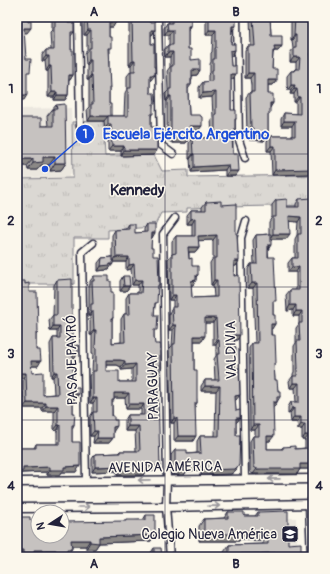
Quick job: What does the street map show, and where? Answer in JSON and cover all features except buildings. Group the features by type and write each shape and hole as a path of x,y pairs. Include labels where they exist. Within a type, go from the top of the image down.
{"main road":[{"name":"AVENIDA AMÉRICA","path":"17,482 313,479"},
{"path":"17,508 311,504"}],"street":[{"path":"78,17 80,127 87,136"},
{"path":"158,17 161,145 173,154"},
{"path":"237,17 239,140 245,158"},
{"name":"PARAGUAY","path":"170,557 166,507 167,480 163,234 175,218"},
{"name":"VALDIVIA","path":"245,480 241,238 246,221"},
{"name":"PASAJE PAYRÓ","path":"86,481 82,252 93,243"},
{"path":"311,504 311,557"}],"shaded area":[{"path":"71,108 73,171 68,177 17,178 17,109"},
{"name":"Colegio Nueva América","path":"283,518 296,518 298,557 224,557 224,552 283,550"}],"green space":[{"path":"103,121 105,156 154,155 162,171 188,170 188,177 313,175 313,205 187,208 187,212 161,213 154,227 108,230 108,238 74,238 74,284 17,284 17,179 73,178 72,122"}],"place":[{"name":"Escuela Ejército Argentino","path":"45,169"},
{"name":"Colegio Nueva América","path":"290,534"}],"district":[{"name":"Kennedy","path":"137,190"}]}
